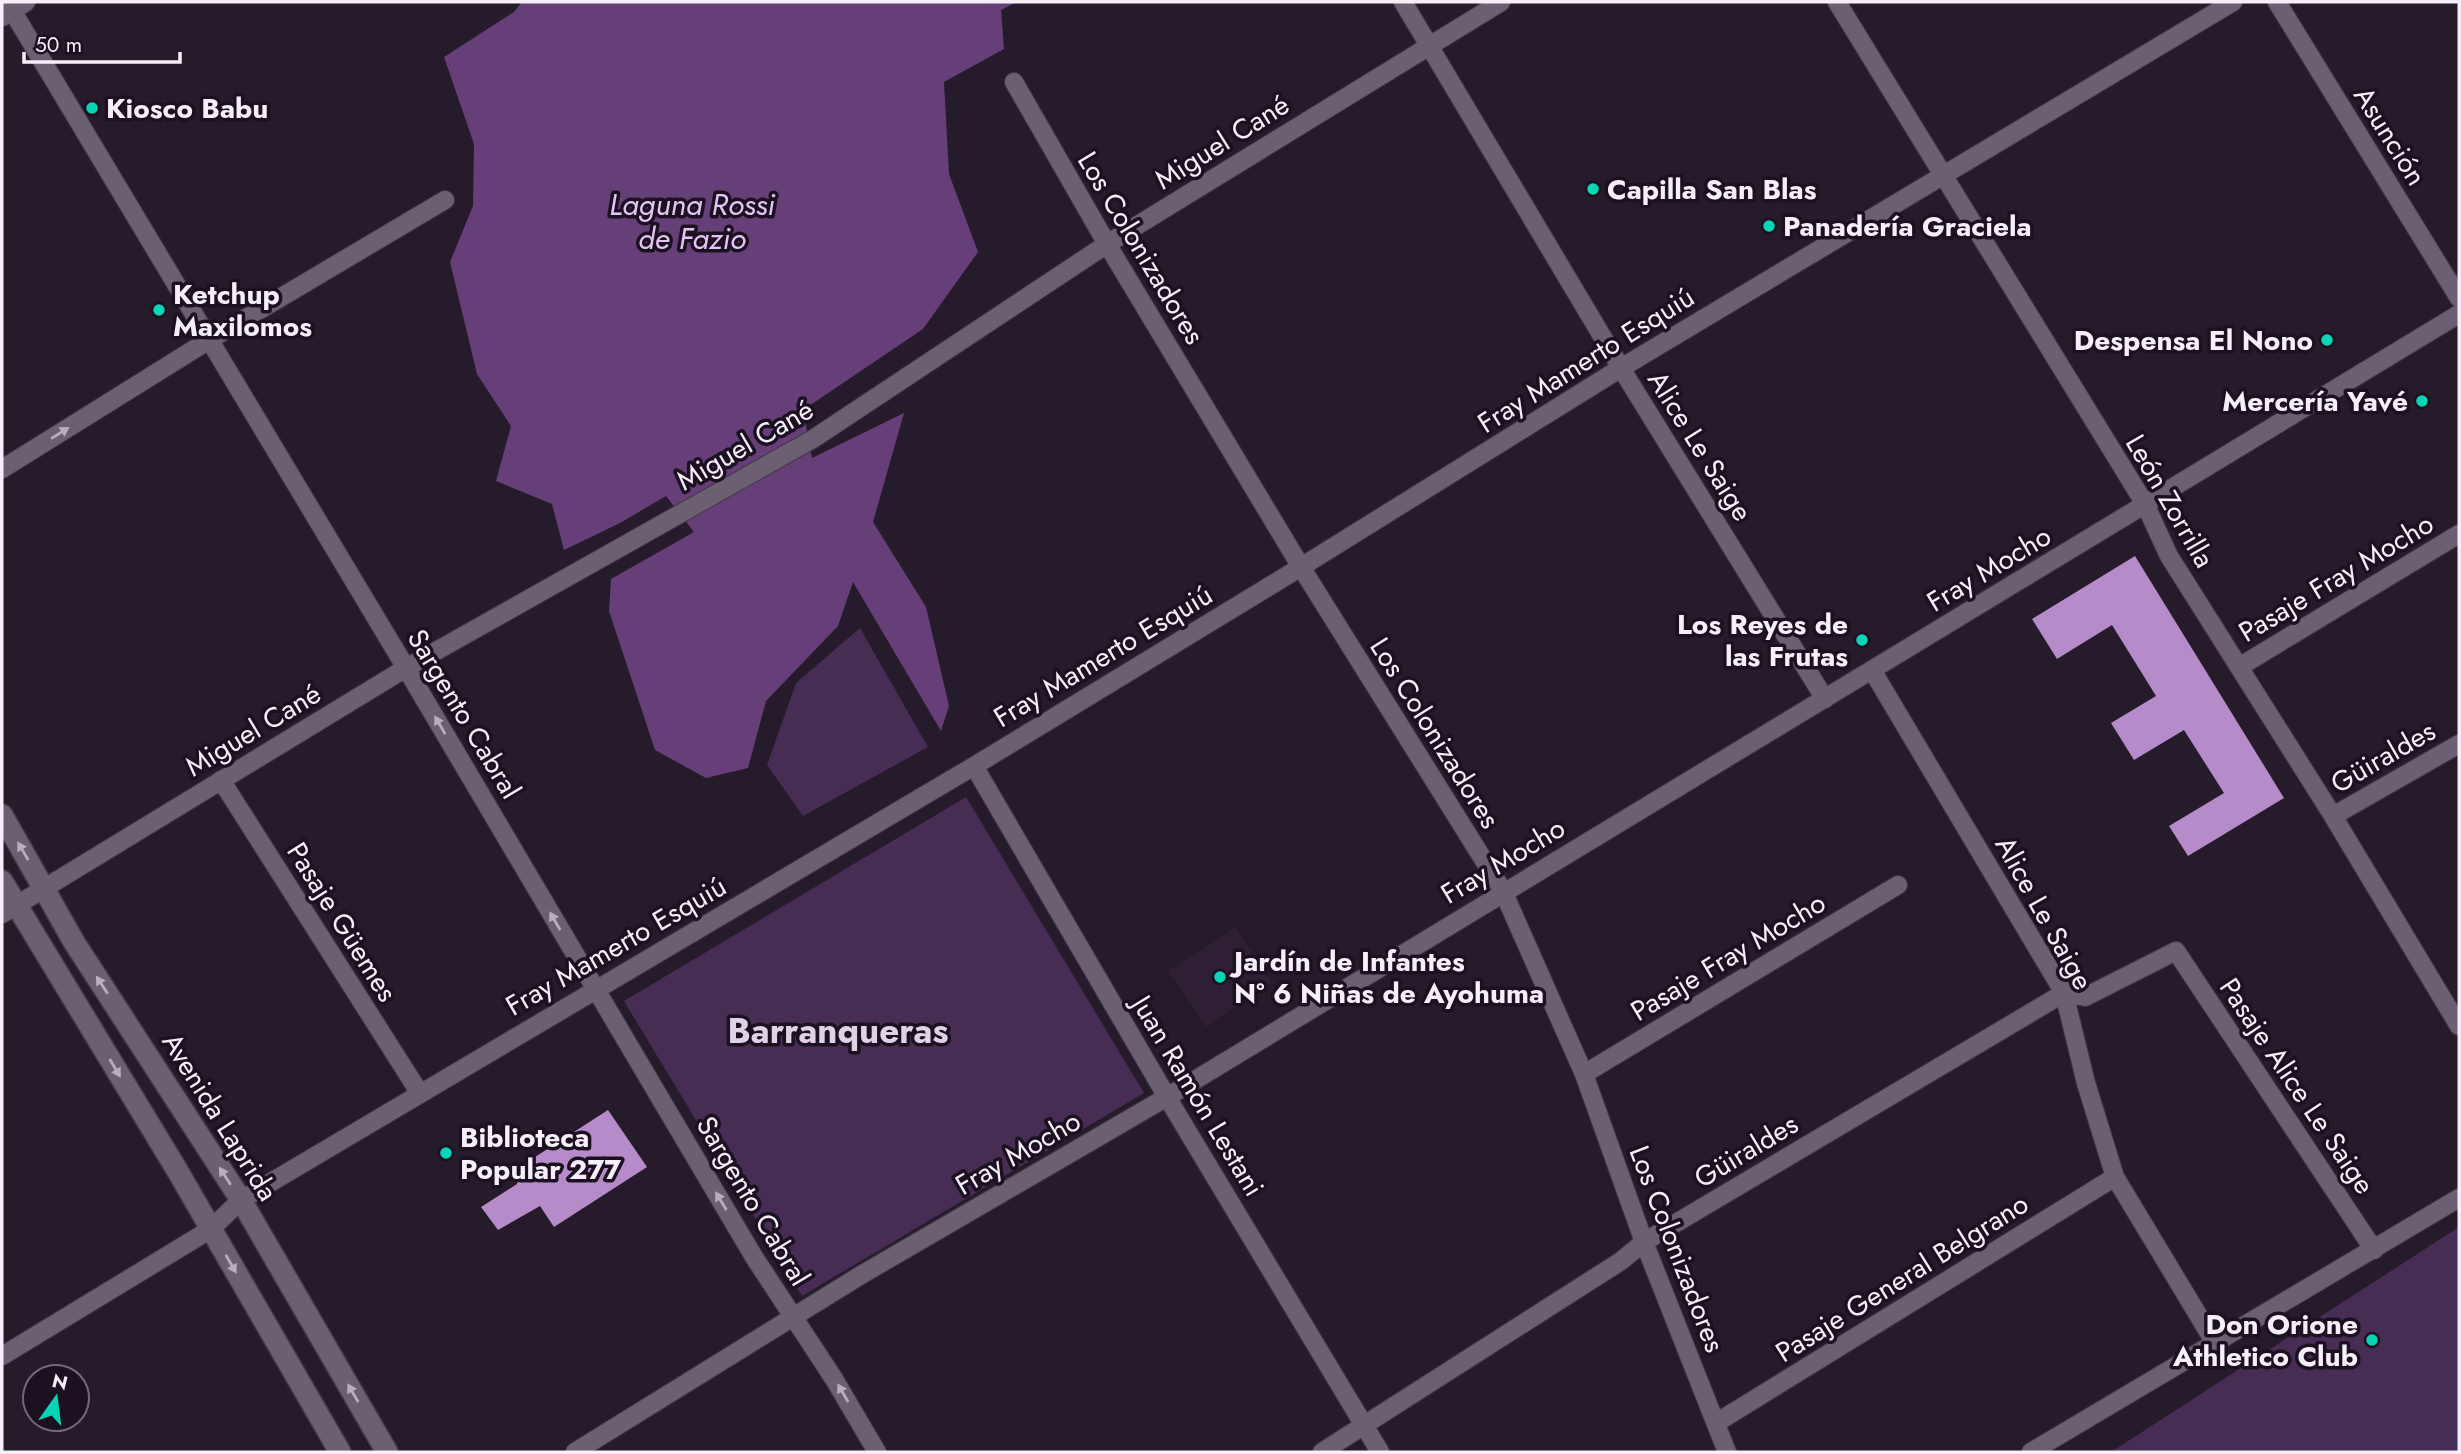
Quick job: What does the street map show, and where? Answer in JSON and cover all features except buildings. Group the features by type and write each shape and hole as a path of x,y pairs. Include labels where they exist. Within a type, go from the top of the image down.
{"main road":[{"name":"Avenida Laprida","path":"2,815 74,942 241,1200 387,1452"},
{"path":"2,881 9,910 211,1229 340,1452"}],"street":[{"name":"Alice Le Saige","path":"1404,2 1622,368 1825,699"},
{"name":"Miguel Cané","path":"9,910 406,668 813,439 1107,244 1501,2"},
{"name":"León Zorrilla","path":"1837,2 2145,504 2169,556 2333,816 2459,1026"},
{"name":"Fray Mamerto Esquiú","path":"2,1356 211,1229 241,1200 974,765 1622,368 2233,2"},
{"name":"Asunción","path":"2277,2 2459,298"},
{"name":"Sargento Cabral","path":"12,8 754,1257 834,1379 877,1452"},
{"name":"Los Colonizadores","path":"1014,82 1107,244 1301,567 1503,891 1584,1074 1644,1242 1727,1452"},
{"path":"2,469 445,200"},
{"name":"Fray Mocho","path":"575,1452 861,1275 1167,1097 2459,314"},
{"name":"Pasaje Fray Mocho","path":"2239,667 2459,534"},
{"name":"Alice Le Saige","path":"1872,670 2064,993 2086,1083 2115,1177 2215,1343"},
{"name":"Güiraldes","path":"2333,816 2459,744"},
{"name":"Juan Ramón Lestani","path":"974,765 1167,1097 1380,1452"},
{"name":"Pasaje Güemes","path":"221,780 419,1092"},
{"name":"Pasaje Fray Mocho","path":"1584,1074 1898,886"},
{"name":"Güiraldes","path":"1322,1452 1620,1261 1644,1242 2064,993 2085,997 2176,951"},
{"name":"Pasaje Alice Le Saige","path":"2176,951 2374,1250"},
{"name":"Pasaje General Belgrano","path":"1716,1423 2115,1177"},
{"path":"2031,1452 2459,1198"}],"shaded area":[{"path":"860,628 928,747 803,816 767,765 796,683"},
{"path":"966,797 1144,1093 802,1296 624,1001"},
{"name":"Jardín de Infantes N° 6 Niñas de Ayohuma","path":"1235,927 1272,983 1206,1027 1168,971"},
{"name":"Don Orione Athletico Club","path":"2459,1227 2459,1452 2111,1452"}],"water":[{"name":"Laguna Rossi de Fazio","path":"522,2 1017,2 1001,10 1004,49 944,82 949,174 978,252 923,329 803,410 812,458 904,413 873,522 926,607 949,706 941,731 853,582 838,626 766,701 748,768 706,778 655,750 609,611 611,579 694,532 666,496 620,523 564,550 552,504 496,481 511,426 477,374 450,262 473,206 474,144 444,57 514,12"}],"place":[{"name":"Kiosco Babu","path":"92,108"},
{"name":"Capilla San Blas","path":"1593,189"},
{"name":"Panadería Graciela","path":"1769,226"},
{"name":"Ketchup Maxilomos","path":"159,310"},
{"name":"Despensa El Nono","path":"2327,340"},
{"name":"Mercería Yavé","path":"2422,401"},
{"name":"Los Reyes de las Frutas","path":"1862,640"},
{"name":"Jardín de Infantes N° 6 Niñas de Ayohuma","path":"1220,977"},
{"name":"Biblioteca Popular 277","path":"446,1153"},
{"name":"Don Orione Athletico Club","path":"2372,1340"}],"district":[{"name":"Barranqueras","path":"838,1031"}]}
